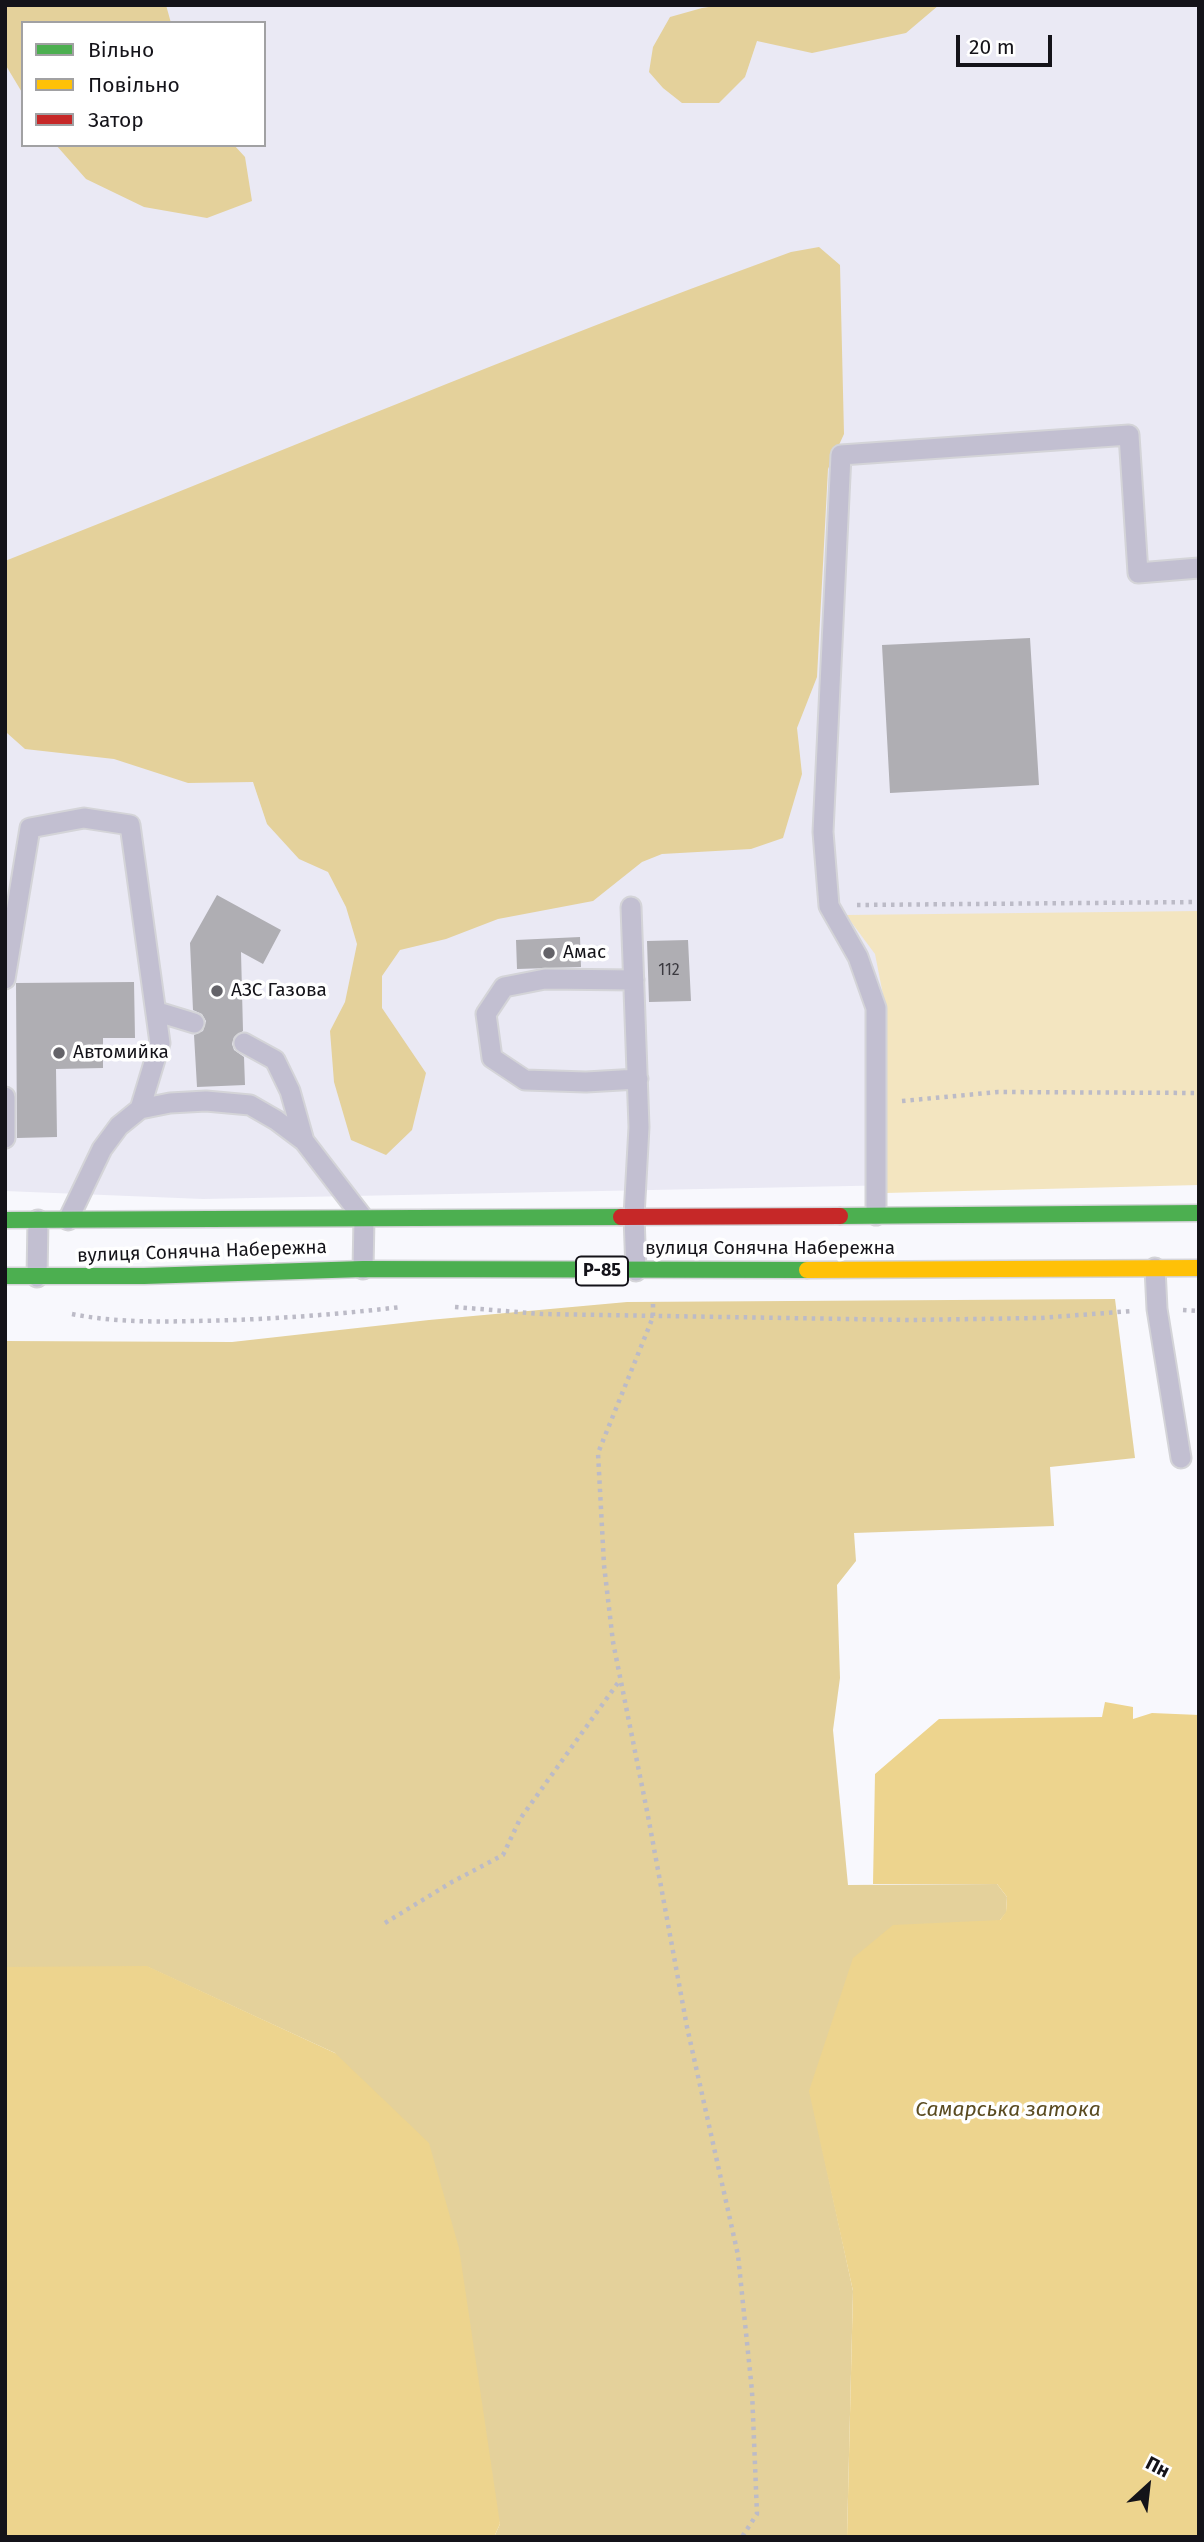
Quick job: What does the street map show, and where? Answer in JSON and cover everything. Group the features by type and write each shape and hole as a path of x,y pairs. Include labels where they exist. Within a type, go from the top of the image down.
{"main road":[{"name":"вулиця Сонячна Набережна","path":"5,1220 1199,1213"},
{"name":"вулиця Сонячна Набережна","path":"5,1276 144,1276 363,1269 645,1271 1199,1268"}],"lane":[{"path":"876,1215 876,1008 858,957 829,906 823,832 841,455 1129,435 1138,573 1199,568"},
{"path":"5,979 30,828 84,818 130,825 158,1012 160,1043 139,1109"},
{"path":"631,906 639,1127 634,1216 645,1271"},
{"path":"634,980 545,979 504,987 486,1014 492,1058 525,1080 586,1082 638,1079"},
{"path":"158,1012 194,1023"},
{"path":"244,1043 275,1060 290,1091 304,1141"},
{"path":"5,1097 5,1138"},
{"path":"68,1220 102,1149 119,1126 139,1109 170,1103 206,1101 250,1105 304,1141 364,1219 363,1269"},
{"path":"37,1277 38,1220"},
{"path":"1155,1268 1157,1309 1181,1458"}],"path":[{"path":"829,906 1199,902"},
{"path":"876,1103 998,1093 1199,1093"},
{"path":"645,1271 653,1317 598,1453 604,1565 613,1642 687,2027 738,2255 752,2391 757,2514 742,2537"},
{"path":"66,1312 98,1320 162,1322 268,1320 412,1306"},
{"path":"444,1306 542,1314 909,1320 1040,1318 1157,1309 1199,1311"},
{"path":"385,1923 452,1882 503,1856 520,1819 620,1679"}],"shaded area":[{"path":"5,5 1199,5 1199,1179 203,1199 5,1191"},
{"path":"5,5 166,5 170,21 21,21 21,91 5,64"},
{"path":"722,5 939,5 906,33 812,53 757,41 745,77 719,103 682,103 649,72 653,47 670,17"},
{"path":"58,147 236,147 245,157 252,201 207,218 144,207 86,179"},
{"path":"819,247 840,265 844,434 828,469 817,677 797,728 802,774 783,838 751,849 662,854 642,862 593,901 498,919 446,939 400,950 382,976 382,1008 426,1073 412,1130 386,1155 351,1140 334,1082 330,1031 345,1002 357,944 346,907 328,872 299,859 267,824 253,782 188,783 114,759 25,749 7,733 5,735 5,561 593,326 791,252"},
{"path":"1199,911 1199,1185 886,1193 886,1010 875,954 846,915"},
{"path":"1115,1299 1135,1458 1050,1467 1054,1526 854,1533 856,1561 837,1585 840,1678 833,1730 848,1885 997,1884 1007,1897 1006,1913 1000,1920 810,2091 853,2291 847,2537 494,2537 500,2524 335,2053 148,1967 5,1967 5,1341 232,1342 627,1302"}],"water":[{"name":"Самарська затока","path":"1105,1702 1133,1707 1133,1719 1152,1713 1199,1715 1199,2537 847,2537 853,2291 809,2091 853,1958 893,1925 1000,1920 1006,1912 1007,1897 997,1884 873,1884 875,1774 939,1719 1102,1717"},
{"path":"147,1966 335,2053 429,2143 459,2248 500,2524 494,2537 5,2537 5,1967"}],"building":[{"path":"1030,638 1039,785 890,793 882,645"},
{"name":"АЗС Газова","path":"217,895 281,930 263,964 241,952 243,1031 234,1037 232,1044 234,1050 244,1057 245,1085 197,1087 194,1035 203,1031 206,1021 202,1014 193,1010 190,943"},
{"name":"Амас","path":"580,937 581,967 517,969 516,940"},
{"path":"688,940 691,1001 649,1002 647,941"},
{"name":"Автомийка","path":"134,982 135,1038 103,1038 103,1068 56,1069 57,1137 17,1138 16,983"}],"traffic: fast":[{"path":"840,1216 1199,1213"},
{"path":"5,1220 621,1217"},
{"path":"5,1276 144,1276 363,1269 807,1270"}],"traffic: slow":[{"path":"807,1270 1199,1268"}],"traffic: jam":[{"path":"621,1217 840,1216"}],"place":[{"name":"Амас","path":"549,953"},
{"name":"АЗС Газова","path":"217,991"},
{"name":"Автомийка","path":"59,1053"}]}
